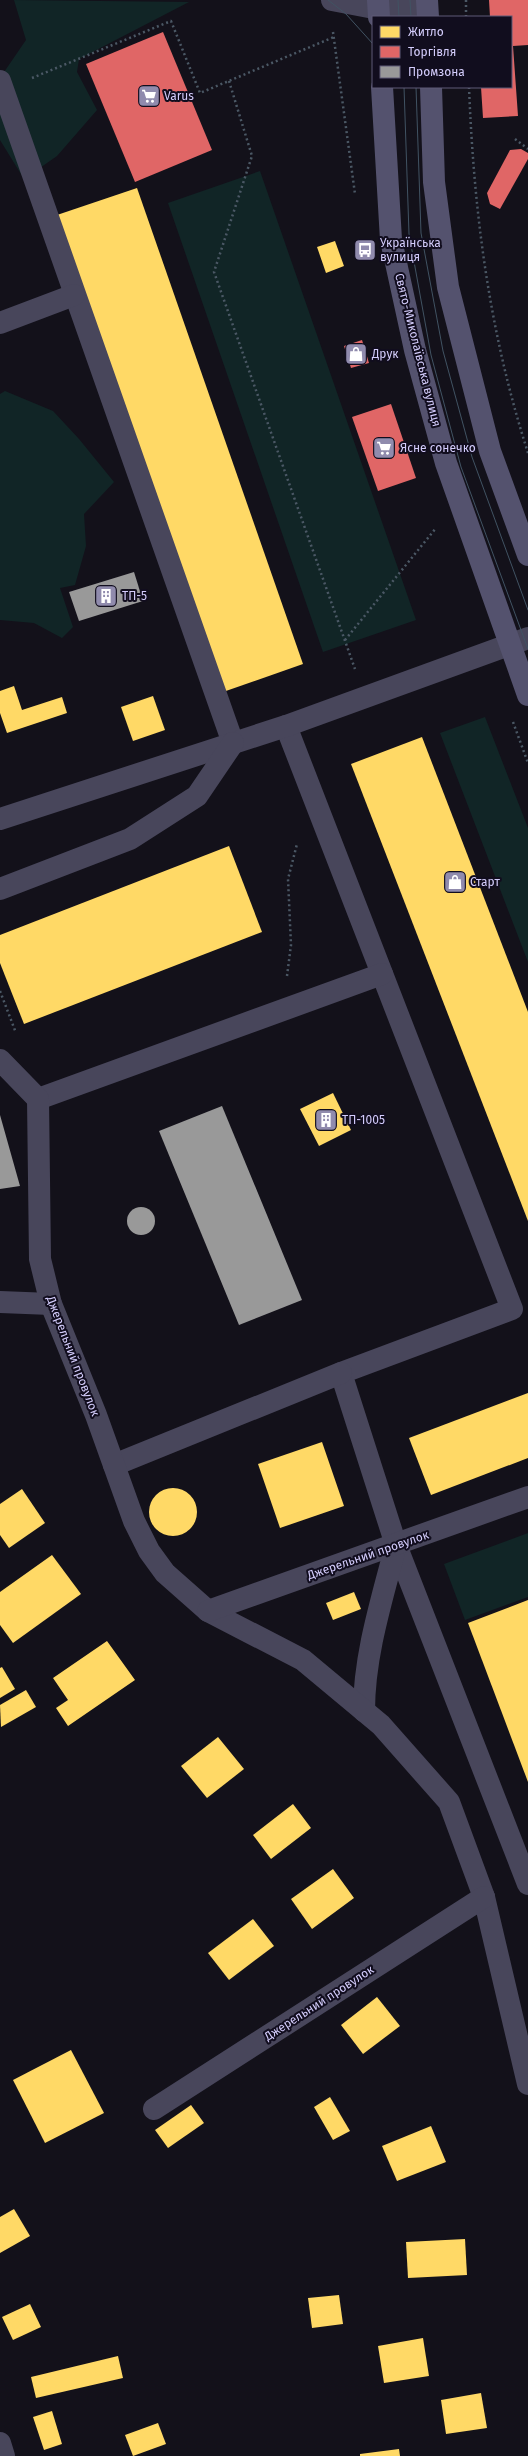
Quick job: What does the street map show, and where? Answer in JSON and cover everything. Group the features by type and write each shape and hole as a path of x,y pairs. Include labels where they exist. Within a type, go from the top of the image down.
{"main road":[{"name":"Свято-Миколаївська вулиця","path":"382,88 391,240 415,350 446,463 519,642 528,695"},
{"path":"431,88 434,182 448,287 490,451 528,555"}],"street":[{"path":"332,0 379,9 427,8"},
{"path":"1,86 233,743"},
{"path":"0,323 74,295"},
{"path":"0,819 286,726 519,642"},
{"path":"114,1465 341,1373 512,1309 286,726"},
{"path":"0,889 130,839 197,796 233,743"},
{"path":"0,1060 38,1099 382,974"},
{"name":"Джерельний провулок","path":"38,1099 40,1258 51,1304 114,1465 134,1521 149,1551 165,1573 208,1611 303,1660 381,1724 448,1802 484,1897 528,2084"},
{"path":"0,1302 51,1304"},
{"path":"341,1373 396,1545 528,1884"},
{"name":"Джерельний провулок","path":"208,1611 528,1497"},
{"path":"364,1711 365,1676 377,1617 396,1545"},
{"name":"Джерельний провулок","path":"154,2108 484,1897"},
{"path":"0,2443 4,2456"}],"path":[{"path":"466,0 466,16"},
{"path":"1,86 171,21 200,93 334,37"},
{"path":"229,81 252,156 214,272 365,697"},
{"path":"469,88 472,158 479,233 489,300 518,422 528,453"},
{"path":"515,139 528,149"},
{"path":"345,641 438,526"},
{"path":"283,1010 291,944 288,879 298,842"}],"green space":[{"path":"14,0 189,2 79,59 77,72 97,110 57,156 24,179 0,140 0,78 26,40"},
{"path":"260,171 416,620 323,652 168,203"},
{"path":"5,391 53,411 79,439 114,482 84,514 86,546 75,585 60,588 73,627 62,638 34,623 0,620 0,394"},
{"path":"485,717 528,828 528,962 440,733"},
{"path":"528,1533 528,1597 465,1620 444,1564"}],"building: Житло":[{"path":"137,188 303,664 223,692 57,215"},
{"path":"335,241 344,266 326,273 317,247"},
{"path":"14,686 22,710 62,697 67,713 7,733 0,713 0,691"},
{"path":"153,696 165,730 133,741 121,707"},
{"path":"422,737 528,1012 528,1221 351,764"},
{"path":"229,846 262,932 24,1024 0,963 0,935"},
{"name":"ТП-1005","path":"333,1093 351,1130 319,1146 300,1109"},
{"path":"528,1393 528,1458 431,1495 409,1438"},
{"path":"322,1442 344,1506 280,1528 258,1464"},
{"path":"173,1488 182,1490 190,1495 195,1503 197,1512 195,1521 190,1529 182,1534 173,1536 164,1534 156,1529 151,1521 149,1512 151,1503 156,1495 164,1490"},
{"path":"22,1489 45,1523 9,1548 0,1535 0,1504"},
{"path":"52,1555 81,1594 13,1643 0,1625 0,1592"},
{"path":"354,1592 361,1609 333,1620 326,1603"},
{"path":"528,1600 528,1782 468,1623"},
{"path":"107,1641 135,1680 68,1726 56,1708 68,1700 53,1678"},
{"path":"2,1667 15,1689 0,1698 0,1668"},
{"path":"26,1690 36,1707 1,1727 0,1705"},
{"path":"218,1737 244,1769 207,1798 181,1766"},
{"path":"293,1804 311,1828 271,1859 253,1835"},
{"path":"333,1869 354,1898 312,1929 291,1899"},
{"path":"253,1919 274,1946 229,1980 208,1953"},
{"path":"377,1997 400,2026 363,2054 341,2025"},
{"path":"71,2050 104,2113 45,2143 13,2080"},
{"path":"330,2097 350,2131 333,2140 314,2107"},
{"path":"191,2105 204,2123 168,2148 155,2130"},
{"path":"431,2126 446,2162 397,2181 382,2146"},
{"path":"14,2209 30,2236 0,2253 0,2217"},
{"path":"465,2239 467,2275 408,2278 406,2242"},
{"path":"339,2295 343,2324 312,2328 308,2298"},
{"path":"30,2304 41,2327 13,2340 2,2317"},
{"path":"423,2338 429,2376 384,2383 378,2346"},
{"path":"118,2356 123,2378 36,2398 31,2377"},
{"path":"481,2393 487,2428 446,2434 441,2400"},
{"path":"52,2411 62,2444 44,2450 33,2417"},
{"path":"158,2423 166,2444 133,2456 125,2435"},
{"path":"399,2449 400,2456 360,2456 360,2454"}],"building: Торгівля":[{"path":"489,0 528,0 528,45 513,46 518,116 483,118 481,88 512,88 512,16 490,16"},
{"path":"163,32 212,150 135,182 86,64"},
{"path":"521,149 528,153 528,159 500,209 490,204 487,193 510,150"},
{"name":"Друк","path":"362,340 369,363 351,368 344,346"},
{"name":"Ясне сонечко","path":"391,404 416,478 378,491 352,417"}],"building: Промзона":[{"name":"ТП-5","path":"134,572 143,601 79,621 69,592"},
{"path":"222,1106 302,1300 239,1325 159,1131"},
{"path":"0,1115 20,1186 0,1189"},
{"path":"141,1207 151,1211 155,1221 151,1231 141,1235 131,1231 127,1221 131,1211"}],"tram line":[{"path":"328,0 346,14 372,43"},
{"path":"398,0 399,16"},
{"path":"410,0 411,16"},
{"path":"404,88 409,234 431,355 461,467 528,649"},
{"path":"416,88 421,233 443,351 472,457 528,610"}],"place":[{"name":"Varus","path":"149,96"},
{"name":"Українська вулиця","path":"365,250"},
{"name":"Друк","path":"356,354"},
{"name":"Ясне сонечко","path":"384,448"},
{"name":"ТП-5","path":"106,596"},
{"name":"Старт","path":"455,882"},
{"name":"ТП-1005","path":"326,1120"}]}
